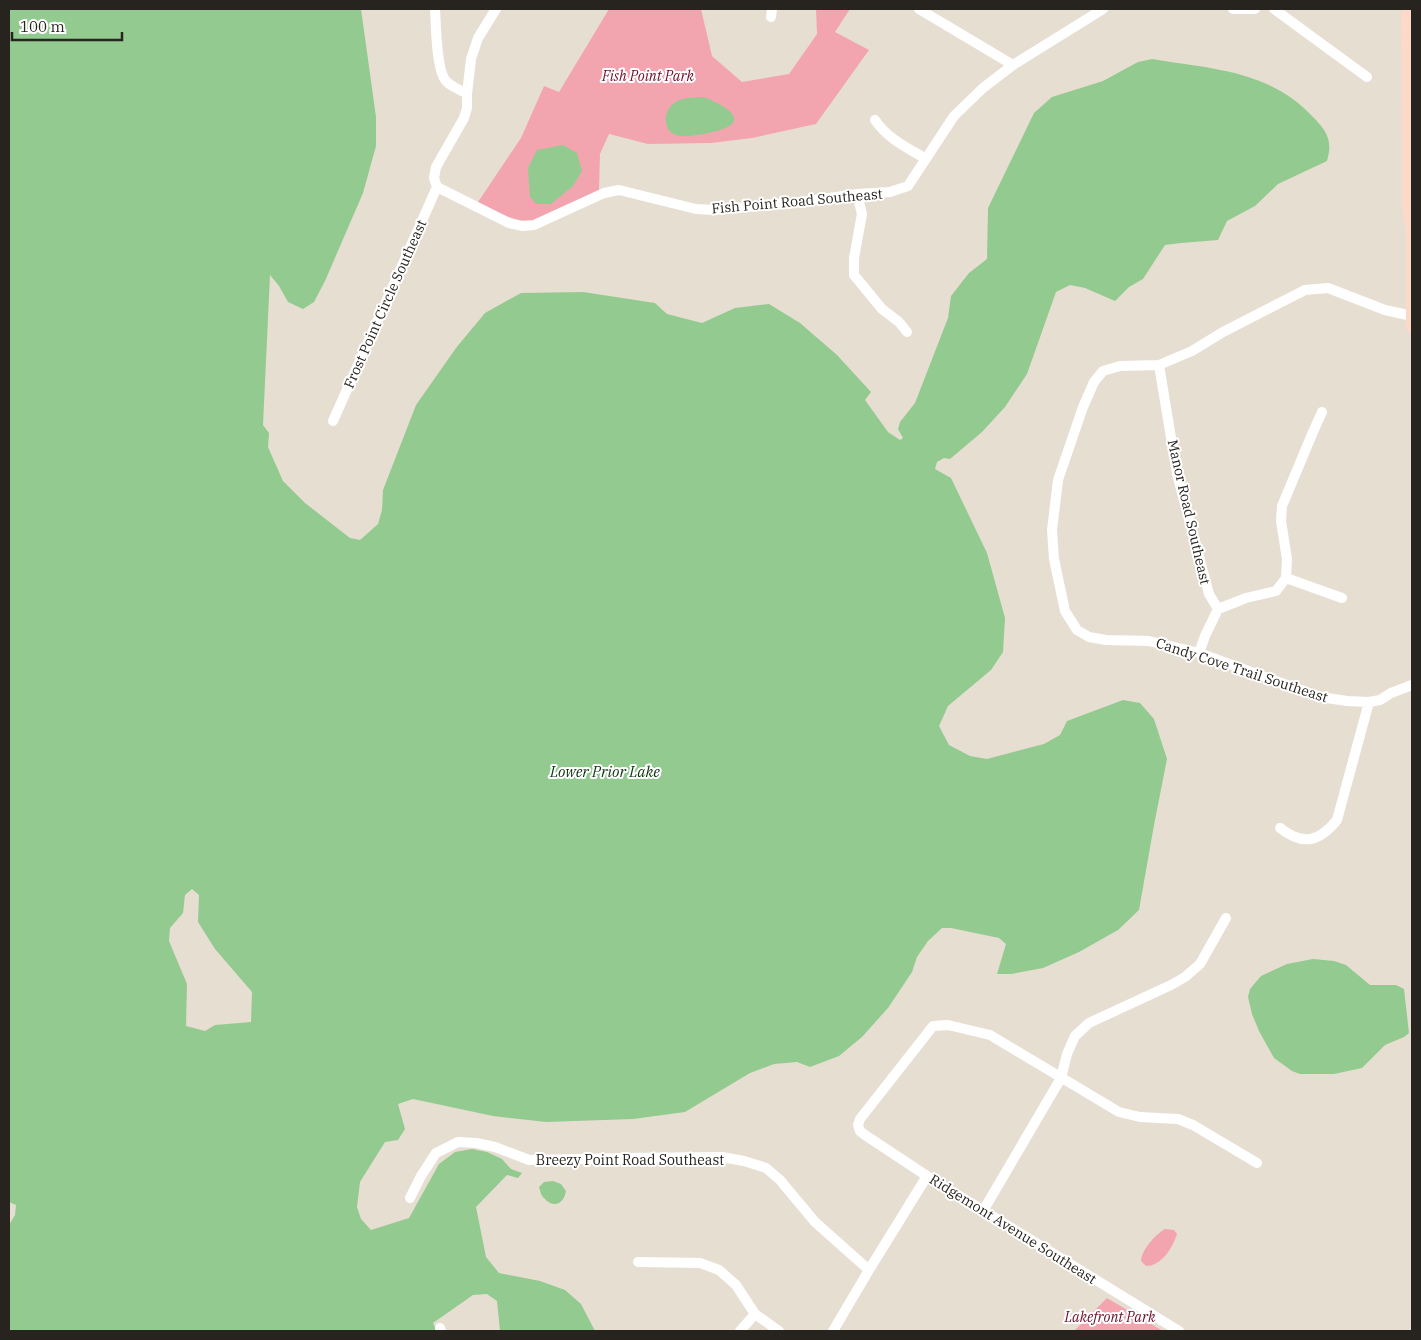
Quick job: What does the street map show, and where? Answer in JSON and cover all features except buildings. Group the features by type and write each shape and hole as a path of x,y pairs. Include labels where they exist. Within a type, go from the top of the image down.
{"main road":[{"path":"1407,9 1408,211 1412,228 1412,327"}],"street":[{"path":"436,9 441,72 445,81 467,94"},
{"name":"Frost Point Circle Southeast","path":"333,421 436,187 434,178 436,167 464,118 467,108 471,59 478,38 496,9"},
{"path":"919,9 1013,64"},
{"name":"Fish Point Road Southeast","path":"436,187 509,224 522,226 534,225 604,192 619,190 696,209 713,210 890,192 908,186 954,116 983,88 1013,64 1104,9"},
{"path":"1232,9 1255,9"},
{"path":"1274,9 1366,76"},
{"path":"875,120 890,137 926,159"},
{"path":"857,194 862,214 854,258 854,275 882,309 899,322 907,332"},
{"name":"Candy Cove Trail Southeast","path":"1412,316 1385,310 1328,288 1305,290 1223,332 1192,351 1159,365 1120,366 1103,371 1094,382 1080,415 1058,480 1052,530 1054,559 1065,611 1076,630 1089,637 1106,640 1150,641 1199,653 1320,697 1369,702 1380,700 1412,685"},
{"name":"Manor Road Southeast","path":"1159,365 1177,474 1209,594 1218,609"},
{"path":"1199,653 1218,609 1246,598 1276,591 1286,578 1287,558 1281,520 1282,506 1322,412"},
{"path":"1286,578 1342,598"},
{"path":"1280,828 1290,836 1299,839 1314,838 1327,832 1337,820 1369,702"},
{"path":"983,1211 1061,1078 1067,1054 1075,1036 1089,1022 1185,977 1200,964 1226,918"},
{"name":"Ridgemont Avenue Southeast","path":"1061,1078 990,1035 948,1024 933,1026 860,1119 858,1125 860,1131 927,1176 1179,1331"},
{"path":"1061,1078 1119,1112 1140,1117 1178,1119 1193,1125 1257,1163"},
{"name":"Breezy Point Road Southeast","path":"410,1198 436,1153 458,1142 495,1147 529,1160 722,1158 744,1161 766,1168 780,1180 815,1222 869,1270"},
{"path":"833,1331 927,1176"},
{"path":"638,1262 700,1264 720,1270 736,1284 755,1314 779,1331"},
{"path":"740,1331 755,1314"}],"green space":[{"name":"Fish Point Park","path":"609,9 701,9 712,56 742,82 789,74 817,34 816,9 850,9 835,32 869,50 816,124 752,138 711,143 648,144 609,134 600,154 599,190 535,221 512,218 478,202 521,138 544,86 559,92"},
{"path":"1165,1229 1174,1230 1177,1234 1173,1244 1162,1259 1157,1263 1146,1266 1141,1261 1146,1247"},
{"name":"Lakefront Park","path":"1107,1298 1163,1331 1074,1331"}],"water":[{"name":"Lower Prior Lake","path":"9,9 361,9 376,117 376,146 363,193 314,302 303,309 288,302 270,275 263,425 269,433 268,447 283,481 305,503 350,538 360,540 378,524 382,510 383,490 416,405 456,348 485,313 521,293 583,292 655,303 667,314 702,323 735,308 769,304 800,323 837,355 871,392 865,400 888,432 900,440 903,438 898,429 900,422 915,403 948,318 951,296 969,273 987,259 988,208 1034,113 1052,97 1103,81 1138,62 1152,59 1218,69 1259,81 1296,101 1322,127 1329,142 1327,161 1278,184 1255,206 1227,221 1218,240 1165,245 1143,279 1129,287 1115,301 1085,288 1070,285 1056,292 1027,374 1005,407 982,432 950,459 944,458 937,462 935,469 951,478 987,553 1005,618 1003,652 991,670 948,706 939,726 949,745 970,756 987,759 1044,744 1060,735 1067,721 1123,700 1140,703 1154,719 1167,759 1139,910 1118,930 1079,952 1043,968 1011,974 997,974 1006,944 999,938 951,928 942,928 928,941 917,957 912,972 888,1008 862,1037 839,1056 810,1067 797,1062 774,1064 750,1073 685,1112 633,1119 546,1122 493,1116 413,1099 398,1104 405,1129 398,1140 385,1142 360,1182 357,1207 361,1219 371,1230 409,1218 439,1164 455,1152 472,1149 487,1152 502,1159 511,1169 522,1173 518,1178 507,1175 476,1207 486,1257 499,1273 540,1281 565,1290 581,1304 595,1331 500,1331 497,1301 487,1294 473,1295 433,1323 437,1331 9,1331 9,1225 15,1215 16,1205 9,1202","holes":["192,889 199,895 198,922 215,949 252,992 251,1022 215,1025 205,1031 186,1026 187,984 169,941 170,928 183,913 185,895"]},
{"path":"703,97 730,111 734,120 732,124 715,132 691,136 680,136 670,131 666,123 669,108 683,99"},
{"path":"563,145 577,153 582,171 573,186 551,204 536,204 530,197 528,168 537,150"},
{"path":"1313,959 1334,961 1346,965 1370,985 1396,985 1404,989 1409,1033 1385,1045 1362,1068 1334,1074 1300,1074 1292,1071 1274,1058 1252,1014 1248,997 1250,989 1261,976 1287,964"},
{"path":"553,1181 561,1184 566,1191 563,1199 558,1204 547,1201 539,1187 544,1182"}]}
